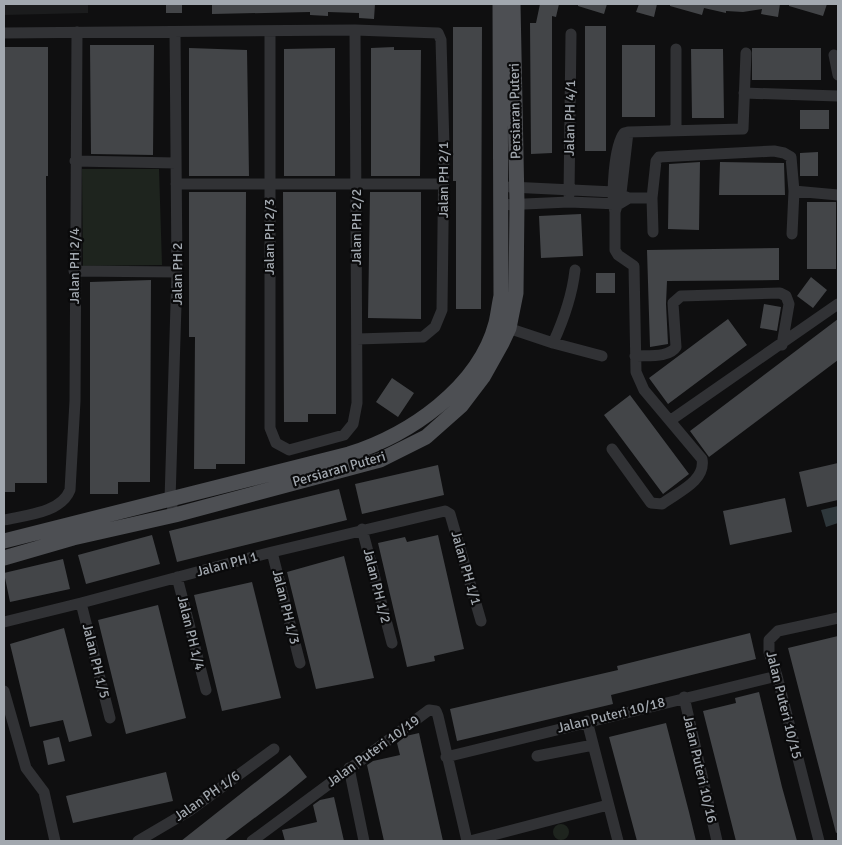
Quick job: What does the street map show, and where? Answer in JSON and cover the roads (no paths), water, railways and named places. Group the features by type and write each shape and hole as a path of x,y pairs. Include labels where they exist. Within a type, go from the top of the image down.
{"main road":[{"name":"Persiaran Puteri","path":"4,541 349,454 395,436 440,406 470,374 502,326 500,4"},
{"name":"Persiaran Puteri","path":"4,558 73,538 175,515 380,460 426,437 461,406 482,377 516,293 517,187 513,4"}],"street":[{"path":"4,33 355,30"},
{"name":"Jalan PH 2/1","path":"355,30 438,33 441,40 443,184 442,310 435,327 423,337 357,339"},
{"name":"Jalan PH 2/2","path":"353,424 357,403 355,30"},
{"name":"Jalan PH 2/3","path":"270,31 270,428 276,443 289,450 344,435 353,424"},
{"name":"Jalan PH 2/4","path":"4,520 58,506 67,499 70,490 75,401 74,271 77,32"},
{"name":"Jalan PH 2","path":"175,32 177,272 170,500 175,515"},
{"name":"Jalan PH 4/1","path":"569,202 571,34"},
{"path":"676,49 676,129"},
{"path":"612,449 651,503 662,504 699,477 704,468 702,459 644,390 636,372 634,266 618,256 615,250 619,201 618,143 624,133 628,132 676,129 739,131 743,129 746,52"},
{"path":"834,55 838,75"},
{"path":"744,93 838,96"},
{"path":"653,232 652,198 656,161 659,157 774,151 784,152 792,157 794,191 792,234"},
{"path":"75,162 176,163"},
{"path":"176,184 443,184"},
{"path":"500,188 569,188 619,201"},
{"path":"794,191 838,195"},
{"path":"501,204 619,201 652,198"},
{"path":"553,344 571,300 575,270"},
{"path":"74,271 177,272"},
{"path":"635,356 665,354 673,351 676,347 673,303 681,296 780,293 786,296 789,304 782,344"},
{"path":"671,420 838,304"},
{"path":"502,326 553,344 602,356"},
{"name":"Jalan PH 1","path":"4,622 362,529 437,511 445,511 450,514"},
{"name":"Jalan PH 1/1","path":"450,514 481,621"},
{"name":"Jalan PH 1/2","path":"362,529 392,644"},
{"name":"Jalan PH 1/3","path":"272,552 300,663"},
{"name":"Jalan PH 1/4","path":"177,577 206,690"},
{"name":"Jalan PH 1/5","path":"81,603 110,718"},
{"name":"Jalan Puteri 10/15","path":"819,841 777,676 769,652 769,640 778,631 838,618"},
{"name":"Jalan Puteri 10/18","path":"446,757 684,697 777,676"},
{"path":"4,691 26,768 44,792 55,841"},
{"name":"Jalan Puteri 10/16","path":"684,697 717,841"},
{"name":"Jalan Puteri 10/19","path":"252,841 263,837 349,768 429,710 436,711 438,716 446,757 468,841"},
{"path":"587,721 618,841"},
{"path":"537,756 593,745"},
{"name":"Jalan PH 1/6","path":"138,841 189,811 274,749"},
{"path":"349,768 364,841"},
{"path":"468,841 608,805"}]}
